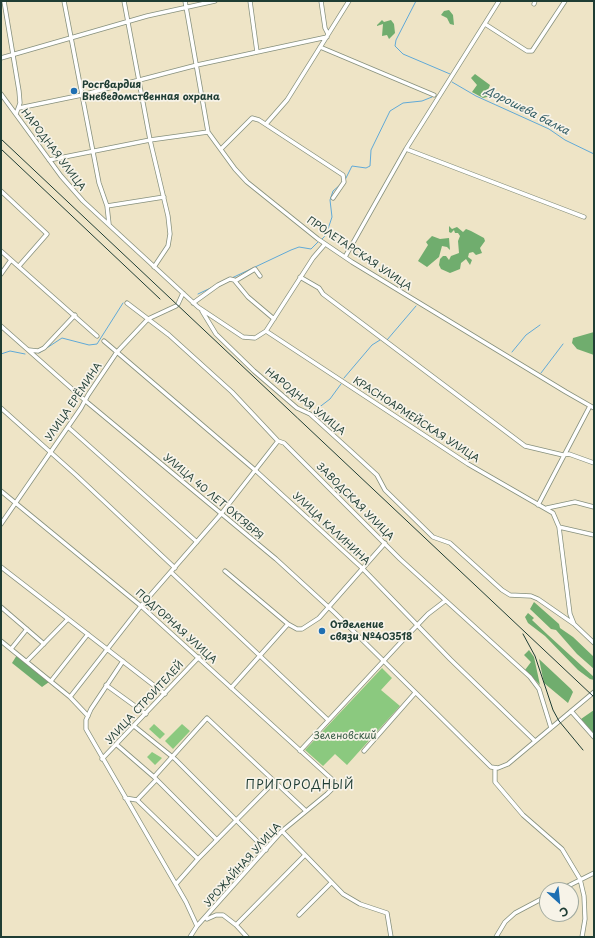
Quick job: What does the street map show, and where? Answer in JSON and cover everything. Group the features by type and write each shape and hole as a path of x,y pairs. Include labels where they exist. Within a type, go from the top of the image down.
{"street":[{"path":"4,1 19,91 19,108 16,114"},
{"path":"64,1 100,188 106,206 109,224"},
{"path":"124,1 150,140 164,197 170,234 168,246 154,267"},
{"name":"ПРОЛЕТАРСКАЯ УЛИЦА","path":"185,1 208,132 247,182 325,244 445,320 594,408"},
{"path":"1,58 128,21 215,1"},
{"path":"250,1 257,52"},
{"path":"321,1 325,28 328,36"},
{"path":"266,124 287,100 349,1"},
{"path":"345,257 406,149 499,1"},
{"path":"485,24 527,51 532,51 565,1"},
{"path":"19,108 82,95 197,65 328,36"},
{"path":"320,46 434,95"},
{"name":"НАРОДНАЯ УЛИЦА","path":"1,94 70,188 182,294 202,311 237,334 250,339 260,336 266,331"},
{"path":"221,149 252,118 266,124 343,175 344,181 333,198"},
{"path":"49,160 150,140 208,132"},
{"path":"406,149 584,218"},
{"path":"1,191 47,234 19,266"},
{"path":"106,206 164,197"},
{"path":"266,331 300,277 325,244"},
{"path":"1,251 97,336"},
{"path":"1,274 11,260"},
{"path":"235,281 255,269 260,276"},
{"path":"300,277 319,288 323,294 526,446 563,455 569,454 594,463"},
{"path":"193,303 218,285 230,279 235,281 248,297 274,320"},
{"name":"УЛИЦА ЕРЁМИНА","path":"1,524 68,427 117,352 148,319 177,305 182,294"},
{"name":"ЗАВОДСКАЯ УЛИЦА","path":"127,303 169,335 232,392 278,441 284,443 385,544 445,601 530,677 539,689 551,728"},
{"name":"НАРОДНАЯ УЛИЦА","path":"202,311 216,334 254,371 297,408 310,414 353,453 376,475 385,490 433,537 450,543 502,590 510,595 531,596 538,599 574,624 594,643"},
{"path":"28,350 41,350 75,315"},
{"name":"УЛИЦА 40 ЛЕТ ОКТЯБРЯ","path":"1,326 85,401 276,560 384,661 475,753 488,765 495,768"},
{"name":"КРАСНОАРМЕЙСКАЯ УЛИЦА","path":"266,331 468,464 546,508"},
{"name":"УЛИЦА КАЛИНИНА","path":"104,341 255,470 362,568 450,659 535,741"},
{"path":"538,504 590,406"},
{"path":"1,408 175,568"},
{"path":"68,427 197,542"},
{"path":"70,697 142,606 172,573 221,514 278,441"},
{"name":"ПОДГОРНАЯ УЛИЦА","path":"1,491 142,606 335,782"},
{"path":"546,508 575,502 594,507"},
{"path":"546,508 555,516 559,527 566,596 574,624"},
{"path":"559,527 594,535"},
{"path":"225,571 288,624 297,629 306,628 314,623 385,544"},
{"path":"1,567 165,694"},
{"path":"172,573 328,720"},
{"path":"300,750 418,625 445,601"},
{"path":"1,607 44,644"},
{"path":"27,661 68,619"},
{"path":"231,688 288,624"},
{"path":"11,649 27,629"},
{"path":"51,682 88,634"},
{"path":"1,641 70,697 88,716"},
{"name":"УЛИЦА СТРОИТЕЛЕЙ","path":"102,760 199,657"},
{"path":"123,661 88,716 85,725 87,733 102,760 176,884 197,926 190,937"},
{"path":"106,686 146,714"},
{"path":"364,751 415,693"},
{"path":"582,937 585,919 584,896 580,879 562,849 523,815 495,782 495,768 508,764 592,693"},
{"path":"571,711 594,737"},
{"path":"137,800 171,757 208,718 306,811"},
{"path":"134,726 175,759 266,850"},
{"path":"117,745 155,779 217,840"},
{"path":"176,884 198,859 274,782"},
{"name":"УРОЖАЙНАЯ УЛИЦА","path":"197,926 205,920 282,831 327,794 335,786 335,782"},
{"path":"125,798 137,800 198,859"},
{"path":"282,831 331,883 351,899 387,913 391,937"},
{"path":"236,925 304,856"},
{"path":"575,882 594,874"},
{"path":"299,915 331,883"},
{"path":"496,937 505,922 515,913 539,900"},
{"path":"205,920 216,915 223,915 236,925 247,937"}],"green space":[{"path":"449,10 453,15 454,25 450,24 447,18 441,15 444,11"},
{"path":"382,20 384,22 391,20 394,24 395,33 389,39 387,35 382,36 383,24 377,26"},
{"path":"475,74 490,85 487,93 491,96 483,98 472,92 477,85 471,78"},
{"path":"449,226 452,229 457,227 463,232 466,229 471,231 484,238 485,241 480,248 482,253 476,255 473,252 469,253 468,257 472,260 470,265 466,259 461,263 460,269 450,273 441,269 439,265 440,259 443,256 446,256 449,260 451,256 459,253 458,241 460,236 458,233 455,233 454,230 451,233 449,232"},
{"path":"432,236 440,239 449,238 450,250 447,247 442,246 439,257 427,267 418,261 428,245 426,242"},
{"path":"594,332 594,355 577,349 572,343 573,338"},
{"path":"534,602 559,624 560,628 573,637 594,657 594,669 577,654 556,630 551,629 530,609"},
{"path":"528,613 534,618 532,620 594,677 594,680 590,679 578,670 545,636 528,623 525,617"},
{"path":"529,650 534,657 540,685 525,670 531,662 524,655"},
{"path":"17,655 49,682 42,687 12,663"},
{"path":"539,659 573,692 568,703 544,683"},
{"name":"Зеленовский","path":"382,668 392,678 381,690 400,706 347,765 335,754 323,766 305,750"},
{"path":"594,710 594,734 581,719"},
{"path":"154,724 165,734 160,739 149,729"},
{"path":"182,724 190,731 173,749 165,741"},
{"path":"152,752 162,758 155,765 147,757"}],"waterway":[{"path":"416,1 396,40 395,46 403,54 450,74"},
{"name":"Дорошева балка","path":"452,82 476,96 549,129 565,140 594,154"},
{"name":"Дорошева балка","path":"345,180 352,166 366,168 370,166 371,150 390,111 403,103 422,101 432,97"},
{"name":"Дорошева балка","path":"322,239 326,235 332,217 330,200 333,191 340,185"},
{"name":"Дорошева балка","path":"198,294 291,250 299,247 311,249 318,242"},
{"name":"Дорошева балка","path":"39,353 62,338 89,345 97,344 123,303"},
{"path":"387,340 416,306"},
{"path":"512,352 526,335 540,325"},
{"path":"344,378 372,345 380,340"},
{"path":"541,373 563,344"},
{"name":"Дорошева балка","path":"1,354 10,351 25,354"},
{"path":"313,412 330,399 341,384"}],"railway":[{"path":"1,139 594,697"},
{"path":"1,149 160,299"},
{"path":"523,634 535,656 553,710 559,721 583,750"}],"place":[{"name":"Росгвардия Вневедомственная охрана","path":"74,91"},
{"name":"Отделение связи №403518","path":"322,631"}],"district":[{"name":"ПРИГОРОДНЫЙ","path":"300,786"}]}
